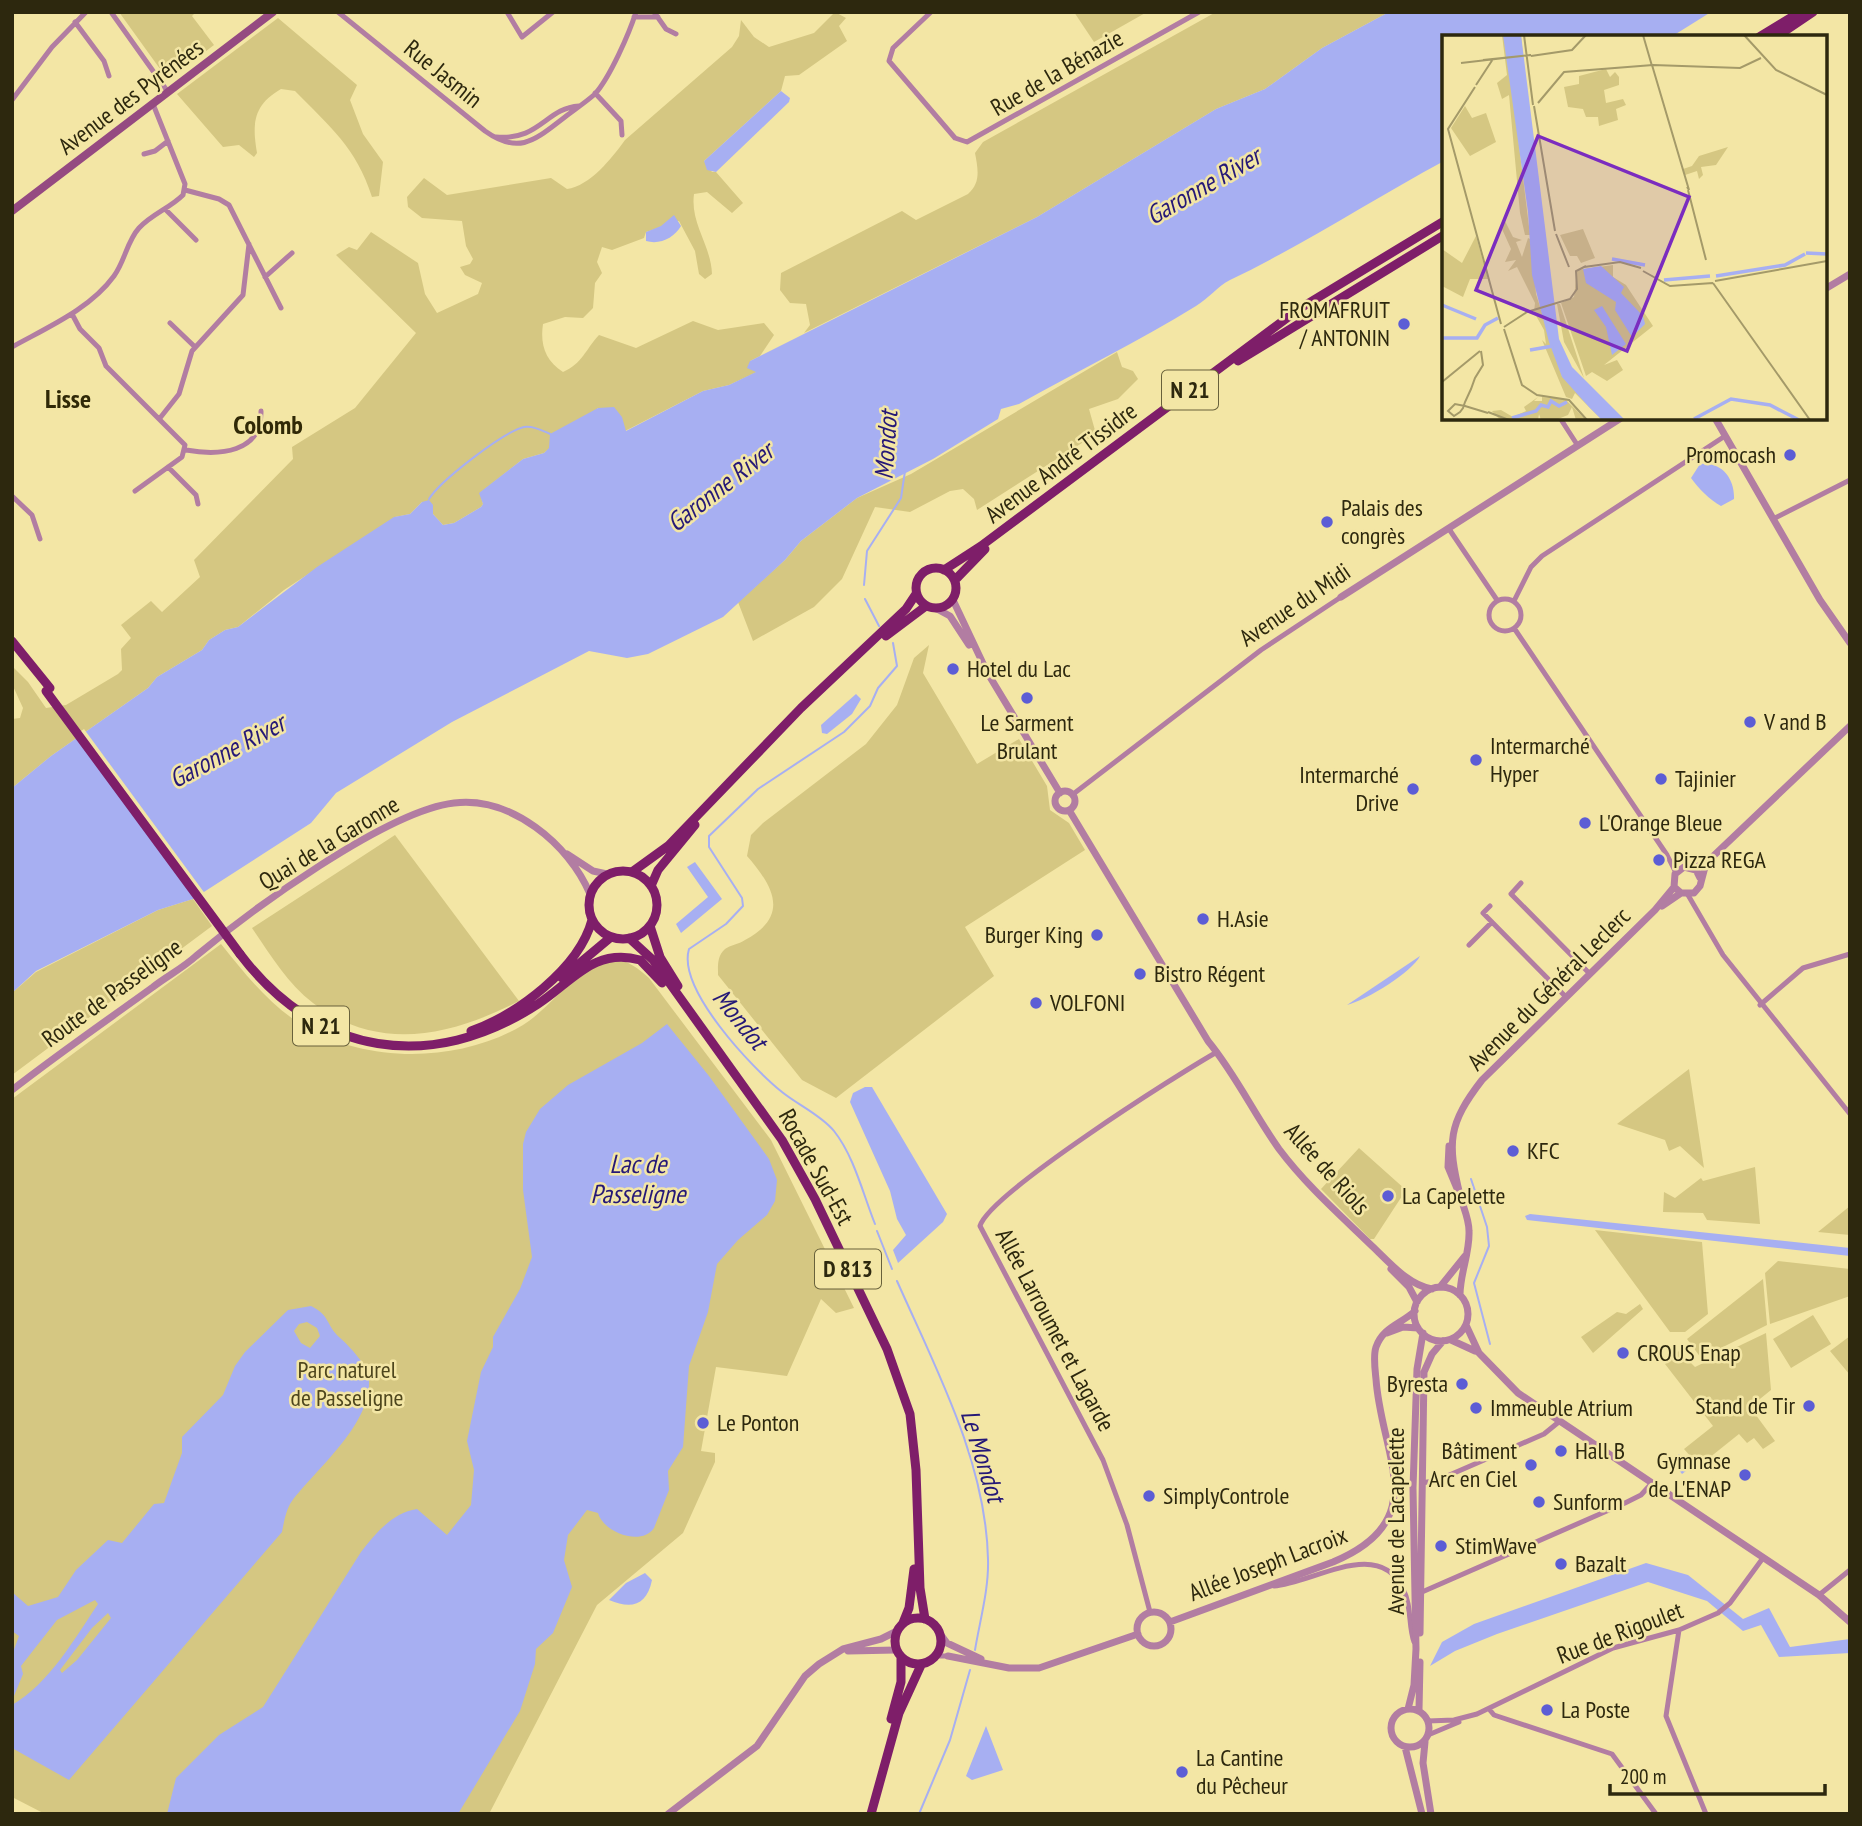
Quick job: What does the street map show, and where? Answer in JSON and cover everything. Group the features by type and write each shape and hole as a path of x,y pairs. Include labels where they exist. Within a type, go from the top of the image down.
{"main road":[{"name":"Avenue des Pyrénées","path":"12,211 273,12"},
{"path":"1762,35 1800,12"},
{"path":"1779,35 1813,12"},
{"name":"Avenue André Tissidre","path":"944,570 981,546 1299,309 1442,222"},
{"name":"Avenue André Tissidre","path":"955,580 979,554 1036,508 1227,368 1442,236"},
{"path":"632,872 651,886 657,906 650,926 629,938 611,937 592,920 590,894 607,874 632,872 668,846 801,708 906,609 916,594 916,583 922,573 932,568 944,570 955,580 953,600 937,609 926,606 916,594"},
{"path":"651,886 675,848 752,764 871,648 926,606"},
{"name":"N 21","path":"12,641 264,984 293,1009 333,1031 370,1043 408,1047 467,1038 512,1019 611,937"},
{"name":"N 21","path":"12,647 48,690"},
{"name":"N 21","path":"242,953 287,999 324,1023 377,1040 419,1042 472,1030 512,1012 535,996 557,974 583,941 592,920"},
{"name":"Rocade Sud-Est","path":"650,926 660,957 710,1038"},
{"name":"Rocade Sud-Est","path":"629,938 653,960 782,1140 815,1199 887,1349 910,1414 916,1471 919,1588 925,1619"},
{"name":"D 813","path":"512,1019 540,1003 593,962 617,956 640,960 648,965 698,1031 710,1038"},
{"name":"Rocade Sud-Est","path":"900,1627 913,1588 917,1525"},
{"path":"871,1814 901,1682 898,1654 900,1627 910,1619 925,1619 937,1628 941,1635 936,1657 921,1665 899,1713 882,1766"},
{"path":"898,1654 921,1665"}],"street":[{"path":"12,100 86,12"},
{"path":"111,12 168,93"},
{"name":"Rue Jasmin","path":"338,12 493,136 509,144 526,143 537,138 596,93 635,15"},
{"path":"506,12 522,37 553,12"},
{"name":"Rue de la Bénazie","path":"931,12 893,48 889,61 955,138 967,142 1199,12"},
{"path":"635,15 656,15 666,29 676,34"},
{"path":"75,22 104,61 109,76"},
{"path":"596,93 621,121 622,135"},
{"path":"153,104 185,190"},
{"path":"144,154 155,151 168,141"},
{"path":"12,347 72,314 105,287 123,262 136,231 149,218 178,200 185,190"},
{"path":"185,190 224,201 281,307"},
{"path":"165,209 196,240"},
{"path":"160,418 179,394 187,362 195,347 243,295 249,244"},
{"path":"265,277 292,253"},
{"path":"1827,288 1850,274"},
{"path":"72,314 80,329 99,348 106,366 183,442 186,450"},
{"path":"170,323 195,347"},
{"path":"186,450 202,453 246,445 253,441 261,422 261,411"},
{"path":"1561,420 1578,446"},
{"name":"Avenue du Midi","path":"1072,795 1252,657 1618,420"},
{"path":"1716,420 1842,634 1850,643"},
{"path":"1514,601 1531,567 1542,556 1725,436"},
{"path":"135,491 186,450"},
{"path":"168,467 196,495 198,504"},
{"path":"1773,519 1850,480"},
{"path":"12,496 32,515 40,539"},
{"path":"1449,529 1497,600"},
{"path":"953,600 987,672"},
{"path":"1497,600 1514,601"},
{"path":"1497,600 1490,611 1492,624 1500,630 1514,628"},
{"path":"1514,601 1521,614 1514,628"},
{"path":"937,609 950,616 1060,793 1072,795 1075,803 1069,810 1060,810 1056,805 1060,793"},
{"path":"1514,628 1667,855 1676,873 1674,887 1697,905 1716,944 1760,1005 1850,1114"},
{"path":"1667,855 1684,867 1693,868 1706,863 1850,726"},
{"name":"Quai de la Garonne","path":"233,926 383,830 413,814 445,804 479,802 506,811 523,819 561,850 593,871 607,874"},
{"name":"Allée de Riols","path":"1069,810 1217,1052 1265,1128 1298,1173 1413,1283 1436,1288"},
{"name":"Quai de la Garonne","path":"561,850 583,879 590,894"},
{"path":"1697,905 1697,890 1706,863"},
{"path":"1676,873 1684,867"},
{"path":"1693,868 1700,878"},
{"path":"1521,883 1511,894 1590,974"},
{"name":"Avenue du Général Leclerc","path":"1460,1295 1469,1224 1460,1195 1451,1138 1459,1113 1481,1081 1655,910 1674,887"},
{"path":"1685,894 1697,890"},
{"name":"Avenue du Général Leclerc","path":"1655,910 1685,894"},
{"path":"1490,906 1483,913 1566,996"},
{"path":"1469,945 1492,922"},
{"name":"Route de Passeligne","path":"12,1090 233,926"},
{"path":"1760,1005 1803,968 1850,954"},
{"name":"Allée de Riols","path":"1217,1052 1262,1130 1283,1159 1409,1287 1416,1307"},
{"name":"Allée Larroumet et Lagarde","path":"1150,1612 1127,1525 1104,1460 980,1226 985,1215 1004,1196 1123,1111 1217,1052"},
{"path":"1383,1334 1436,1288 1465,1255"},
{"path":"1436,1288 1460,1295 1468,1309 1466,1325 1479,1353"},
{"path":"1416,1307 1421,1331"},
{"path":"1446,1340 1466,1325"},
{"path":"1383,1334 1403,1327 1462,1342 1479,1353 1518,1393 1819,1595 1850,1622"},
{"name":"Avenue de Lacapelette","path":"1421,1331 1413,1488 1416,1649 1414,1685 1408,1709 1396,1715 1391,1727 1394,1738 1405,1747 1422,1814"},
{"name":"Allée Joseph Lacroix","path":"1170,1622 1355,1553 1372,1541 1389,1514 1395,1475 1378,1403 1376,1349 1383,1334"},
{"name":"Avenue de Lacapelette","path":"1419,1710 1424,1373 1432,1354 1446,1340"},
{"path":"1422,1483 1438,1480 1511,1449 1544,1434 1560,1421"},
{"path":"1422,1592 1625,1503 1641,1495 1651,1484"},
{"name":"Rue de Rigoulet","path":"1428,1721 1468,1717 1613,1648 1679,1630 1718,1613 1730,1603 1763,1558"},
{"path":"1271,1585 1351,1566 1381,1567 1397,1579 1405,1591 1416,1649"},
{"path":"1819,1595 1850,1570"},
{"path":"1150,1612 1160,1613 1170,1622 1171,1633 1160,1644 1150,1645 1138,1634 1138,1623 1150,1612"},
{"path":"668,1814 757,1746 805,1676 833,1654 900,1627"},
{"path":"1679,1630 1666,1716 1706,1814"},
{"path":"936,1657 948,1656 1009,1668 1054,1665 1138,1634"},
{"path":"941,1635 962,1651 1009,1668"},
{"path":"833,1654 862,1649 898,1654"},
{"path":"1408,1709 1419,1710 1428,1721 1423,1763 1431,1814"},
{"path":"1489,1709 1494,1715 1612,1754 1656,1814"},
{"path":"1405,1747 1416,1746 1468,1717"}],"green space":[{"path":"119,12 196,12 192,16 214,45 168,80"},
{"path":"835,12 846,18 839,26 847,41 799,75 785,76 781,91 704,161 743,203 732,213 707,192 694,194 695,215 712,274 705,279 699,274 695,251 679,221 646,232 644,238 612,250 602,247 597,262 602,273 595,283 593,308 583,318 565,317 543,324 545,351 552,363 563,372 579,360 599,335 636,348 693,321 718,330 764,323 774,335 760,356 750,361 757,372 729,385 703,391 625,431 598,408 544,453 523,459 480,493 483,504 481,507 454,523 443,525 422,502 410,514 395,517 284,590 238,627 225,630 209,640 202,650 157,677 148,688 51,756 12,788 12,719 20,718 23,708 12,684 12,666 28,682 46,708 66,705 118,674 122,670 121,649 131,638 121,625 151,601 162,612 200,577 194,560 293,459 292,447 355,408 416,333 336,255 349,247 357,250 371,232 418,263 425,294 437,313 478,294 482,283 465,275 460,267 470,264 473,259 466,246 462,221 422,218 408,207 407,197 424,178 447,195 551,178 567,189 576,187 600,170 625,140 732,47 739,36 741,20 754,37 769,47 814,33"},
{"path":"1074,12 1147,12 1094,42"},
{"path":"1216,12 1389,12 1322,48 1265,89 1216,109 1037,217 804,333 810,325 806,304 790,303 780,290 781,273 902,211 916,220 968,194 977,180 975,153 983,142"},
{"path":"278,18 357,85 350,100 363,134 383,162 379,196 372,197 350,151 331,127 295,91 281,89 260,109 255,124 257,153 254,157 239,145 223,147 177,94"},
{"path":"1117,352 1122,367 1133,371 1138,379 1118,399 1089,409 1096,434 977,510 974,499 963,489 950,491 910,512 875,507 842,579 814,607 753,641 738,602 785,560 801,541 857,498 911,474"},
{"path":"929,645 923,673 977,764 1019,739 1047,786 1050,810 1069,823 1085,850 965,927 994,976 836,1098 802,1080 718,975 718,961 725,949 759,931 773,911 770,890 747,856 751,835 866,744 897,705 914,658"},
{"path":"395,835 519,1001 467,1023 441,1030 389,1034 363,1029 338,1019 313,1003 280,968 252,928"},
{"path":"193,899 212,926 12,1075 12,993 36,972 158,910"},
{"name":"Parc naturel de Passeligne","path":"221,944 269,999 304,1026 356,1047 414,1054 471,1047 498,1038 534,1017 574,980 595,965 613,959 630,964 649,978 771,1140 854,1308 836,1313 821,1299 787,1376 716,1367 701,1451 715,1453 715,1462 683,1533 597,1605 489,1814 45,1814 12,1797 12,1099"},
{"path":"1689,1069 1704,1168 1680,1146 1669,1151 1665,1140 1617,1124"},
{"path":"1359,1148 1406,1190 1374,1239 1370,1239 1321,1189"},
{"path":"1755,1167 1760,1224 1707,1220 1703,1213 1663,1212 1664,1192 1675,1198 1701,1178 1703,1181"},
{"path":"1850,1206 1850,1235 1818,1232"},
{"path":"1595,1230 1702,1242 1708,1314 1685,1332 1670,1332"},
{"path":"1778,1261 1850,1269 1850,1296 1770,1324 1765,1273"},
{"path":"1763,1279 1767,1325 1701,1358 1687,1339"},
{"path":"1640,1304 1643,1309 1593,1353 1581,1337 1617,1312 1626,1314"},
{"path":"1813,1315 1831,1344 1791,1368 1773,1339"},
{"path":"1766,1333 1771,1390 1750,1407 1775,1441 1763,1449 1754,1438 1747,1443 1739,1434 1699,1466 1684,1449 1713,1426 1665,1364 1679,1351 1695,1367"},
{"path":"1850,1336 1850,1375 1830,1351"}],"water":[{"name":"Garonne River","path":"1389,12 1711,12 1674,35 1442,35 1442,162 1226,283 1200,303 1153,331 1019,404 1001,409 998,419 933,459 857,498 801,541 785,560 723,617 648,654 627,658 589,651 452,722 336,793 311,823 193,899 158,910 36,971 12,993 12,788 51,756 148,688 157,677 202,650 209,640 225,630 238,627 317,567 394,517 410,514 422,502 429,500 433,505 433,514 443,525 454,523 481,507 483,504 479,493 523,459 544,453 549,448 550,434 598,408 614,407 622,417 626,431 703,391 729,385 756,372 747,368 750,361 1037,217 1216,109 1265,89 1322,48"},
{"path":"781,91 790,98 789,102 716,172 707,170 704,161"},
{"path":"674,215 681,226 675,234 666,240 646,241 646,232 661,226"},
{"path":"1700,464 1715,465 1726,473 1732,485 1734,499 1721,506 1701,490 1691,478"},
{"path":"856,694 861,699 852,714 827,734 822,733 821,725"},
{"path":"695,862 722,899 681,933 676,924 708,897 687,867"},
{"path":"1420,956 1408,970 1388,985 1347,1005"},
{"name":"Lac de Passeligne","path":"667,1024 709,1076 769,1159 777,1180 775,1201 767,1215 738,1240 717,1264 708,1312 689,1366 683,1447 668,1471 669,1490 654,1528 648,1534 640,1536 623,1535 607,1526 598,1513 587,1510 568,1535 564,1560 572,1587 553,1633 536,1649 535,1664 520,1711 458,1814 167,1814 176,1778 219,1735 263,1707 361,1552 379,1531 392,1519 417,1509 447,1535 471,1505 474,1470 467,1441 481,1372 493,1347 493,1337 520,1289 532,1257 523,1190 523,1144 526,1132 540,1109 568,1085 642,1043"},
{"path":"865,1087 872,1087 947,1214 943,1222 898,1263 893,1250 906,1235 897,1219 890,1191 850,1102 853,1093"},
{"path":"1530,1214 1850,1248 1850,1256 1527,1220 1525,1216"},
{"path":"311,1306 317,1309 362,1363 369,1380 361,1413 352,1430 292,1501 282,1532 69,1780 12,1748 12,1705 49,1673 98,1604 95,1600 57,1620 21,1666 23,1674 12,1701 12,1655 19,1636 12,1631 12,1592 28,1606 58,1597 76,1570 108,1540 122,1543 154,1504 164,1503 182,1453 182,1437 223,1395 235,1366 245,1352 288,1310","holes":["307,1322 317,1328 320,1336 310,1348 301,1343 294,1331 299,1324","108,1613 111,1618 77,1660 62,1673 60,1670 92,1628"]},
{"path":"1679,1454 1690,1468 1682,1474 1671,1460"},
{"path":"1646,1563 1688,1575 1743,1619 1769,1608 1790,1647 1850,1639 1850,1653 1779,1657 1761,1625 1743,1631 1707,1601 1648,1582 1497,1634 1455,1651 1430,1666 1442,1642 1474,1624"},
{"path":"645,1573 652,1580 642,1600 625,1605 609,1600 626,1583"},
{"path":"986,1726 1003,1770 972,1780 966,1776"}],"pier":[{"path":"84,729 206,895 197,901 75,735"}],"waterway":[{"path":"429,499 458,470 514,431 531,427 550,434"},
{"name":"Mondot","path":"864,585 867,551 901,498 905,471"},
{"path":"865,599 879,626"},
{"name":"Mondot","path":"875,1224 853,1164 834,1131 769,1081 736,1047 705,1005 688,966 689,949 726,924 743,906 742,898 709,847 709,836 758,789 844,732 870,706 878,688 897,666 893,643"},
{"path":"1471,1179 1487,1227 1489,1246 1474,1283 1490,1344"},
{"path":"877,1231 892,1269"},
{"name":"Le Mondot","path":"897,1281 956,1417 978,1487 985,1523 988,1570 975,1650"},
{"name":"Le Mondot","path":"919,1814 950,1740 970,1670"}],"place":[{"name":"FROMAFRUIT / ANTONIN","path":"1404,324"},
{"name":"Promocash","path":"1790,455"},
{"name":"Palais des congrès","path":"1327,522"},
{"name":"Hotel du Lac","path":"953,669"},
{"name":"Le Sarment Brulant","path":"1027,698"},
{"name":"V and B","path":"1750,722"},
{"name":"Intermarché Hyper","path":"1476,760"},
{"name":"Tajinier","path":"1661,779"},
{"name":"Intermarché Drive","path":"1413,789"},
{"name":"L'Orange Bleue","path":"1585,823"},
{"name":"Pizza REGA","path":"1659,860"},
{"name":"H.Asie","path":"1203,919"},
{"name":"Burger King","path":"1097,935"},
{"name":"Bistro Régent","path":"1140,974"},
{"name":"VOLFONI","path":"1036,1003"},
{"name":"KFC","path":"1513,1151"},
{"name":"La Capelette","path":"1388,1196"},
{"name":"CROUS Enap","path":"1623,1353"},
{"name":"Byresta","path":"1462,1384"},
{"name":"Stand de Tir","path":"1809,1406"},
{"name":"Immeuble Atrium","path":"1476,1408"},
{"name":"Le Ponton","path":"703,1423"},
{"name":"Hall B","path":"1561,1451"},
{"name":"Bâtiment Arc en Ciel","path":"1531,1465"},
{"name":"Gymnase de L'ENAP","path":"1745,1475"},
{"name":"SimplyControle","path":"1149,1496"},
{"name":"Sunform","path":"1539,1502"},
{"name":"StimWave","path":"1441,1546"},
{"name":"Bazalt","path":"1561,1564"},
{"name":"La Poste","path":"1547,1710"},
{"name":"La Cantine du Pêcheur","path":"1182,1772"}],"district":[{"name":"Lisse","path":"68,399"},
{"name":"Colomb","path":"268,425"}]}
